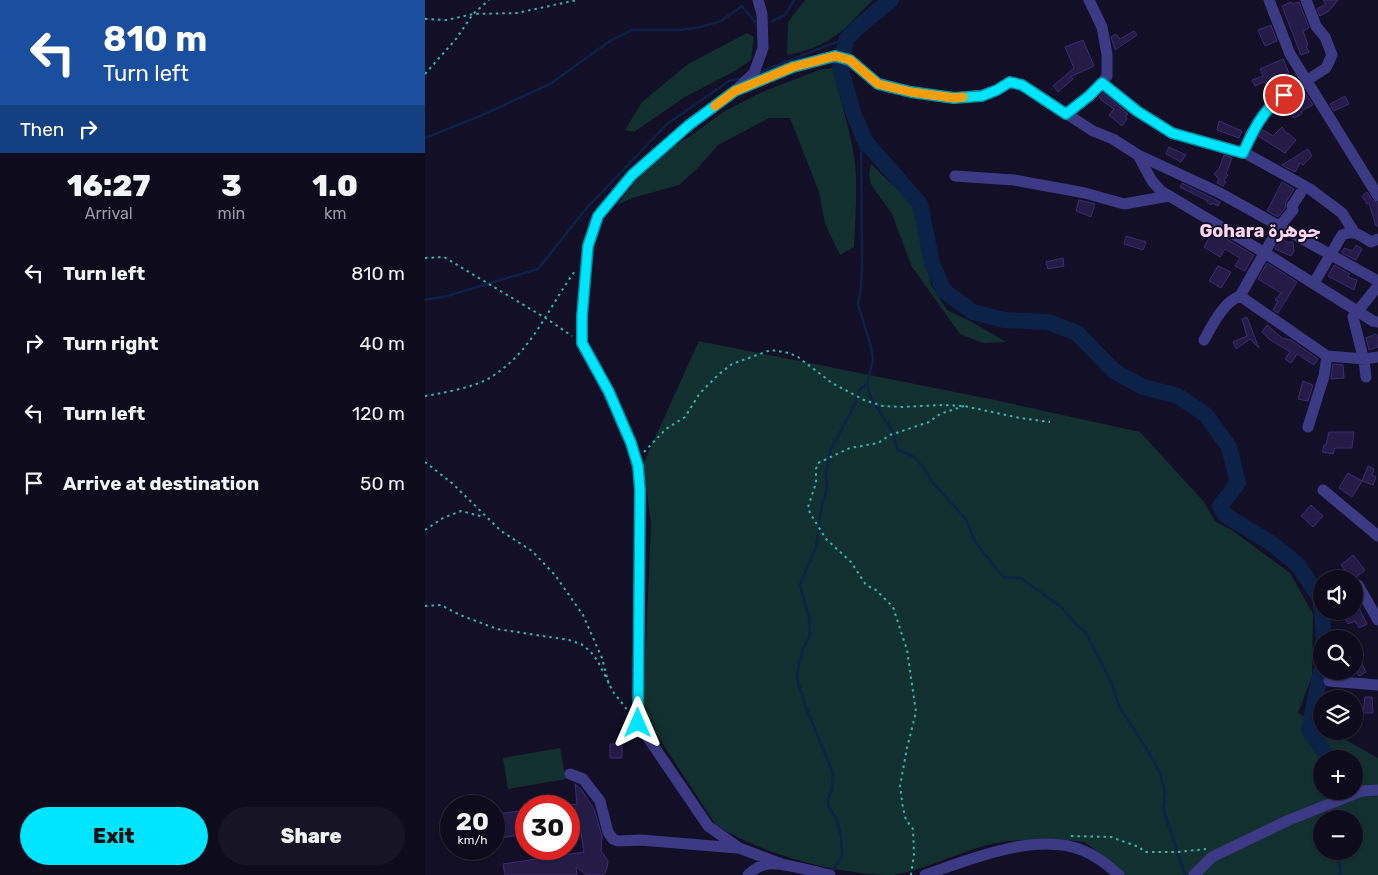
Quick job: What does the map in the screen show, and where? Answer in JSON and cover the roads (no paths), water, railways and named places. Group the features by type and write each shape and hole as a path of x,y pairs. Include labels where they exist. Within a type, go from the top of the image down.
{"street":[{"path":"758,0 762,14 763,48 754,73 735,91 689,125 632,175 598,216 588,246 582,316 582,343 609,392 631,443 638,466 640,490 638,723 708,826 739,848 783,865"},
{"path":"1066,114 1089,96 1107,76 1107,54 1102,27 1089,0"},
{"path":"1269,0 1290,54 1373,178 1378,196"},
{"path":"1243,153 1252,132 1272,103 1327,68 1333,55 1325,36 1316,26 1306,0"},
{"path":"735,91 793,67 835,56 850,60 878,84 911,92 954,98 982,96 1010,82 1022,85 1093,131 1113,139 1138,155 1218,192 1378,281"},
{"path":"1102,83 1137,111 1172,133 1243,153 1305,186 1342,213 1354,232 1371,242 1378,240"},
{"path":"1138,155 1152,181 1161,191 1378,322"},
{"path":"955,176 1014,180 1085,193 1124,204 1169,196"},
{"path":"1204,340 1219,313 1235,298 1240,296 1279,227 1293,210 1292,206 1305,186"},
{"path":"1314,283 1342,235 1354,232"},
{"path":"1366,377 1353,318 1378,286"},
{"path":"1240,296 1327,356 1378,357"},
{"path":"1308,427 1324,376 1327,356"},
{"path":"1323,490 1378,536"},
{"path":"1363,592 1376,613"},
{"path":"1329,681 1378,686"},
{"path":"570,774 583,779 600,801 608,832 613,839 618,841 667,842 739,848"},
{"path":"1194,875 1212,857 1321,806 1362,791 1378,790"},
{"path":"925,875 1010,848 1053,844 1084,851 1119,875"},
{"path":"747,875 755,869 768,864 783,865 831,875"}],"waterway":[{"path":"772,21 785,15 794,0"},
{"name":"Gohara جوهرة","path":"891,0 847,38 840,66 853,112 865,141 920,204 932,263 944,291 973,312 1004,320 1048,322 1077,333 1114,371 1143,387 1178,396 1206,415 1229,447 1238,483 1220,506 1225,515 1271,543 1298,565 1313,588"},
{"path":"425,138 480,116 550,84 610,41 632,30 680,30 701,27 721,21 742,6 755,22"},
{"path":"757,73 847,38"},
{"path":"425,300 447,296 538,269 584,211 667,124 729,81 743,78"},
{"path":"861,130 862,264 858,304 873,360 867,384 871,398 892,430 897,449 914,457 934,484 966,519 975,542 1003,577 1021,578 1061,607 1086,633 1111,682 1120,708 1160,773 1165,793 1163,808 1185,875"},
{"path":"832,872 842,856 841,836 836,818 829,808 828,799 832,790 833,773 805,705 798,682 797,674 802,651 810,635 809,618 800,585 816,547 822,504 827,488 826,474 830,451 854,406 860,389 867,384"},
{"name":"Gohara جوهرة","path":"1323,620 1323,630"},
{"name":"Gohara جوهرة","path":"1319,680 1309,730 1323,750"},
{"path":"1338,860 1340,875"}],"district":[{"name":"Gohara جوهرة","path":"1260,231"}]}
